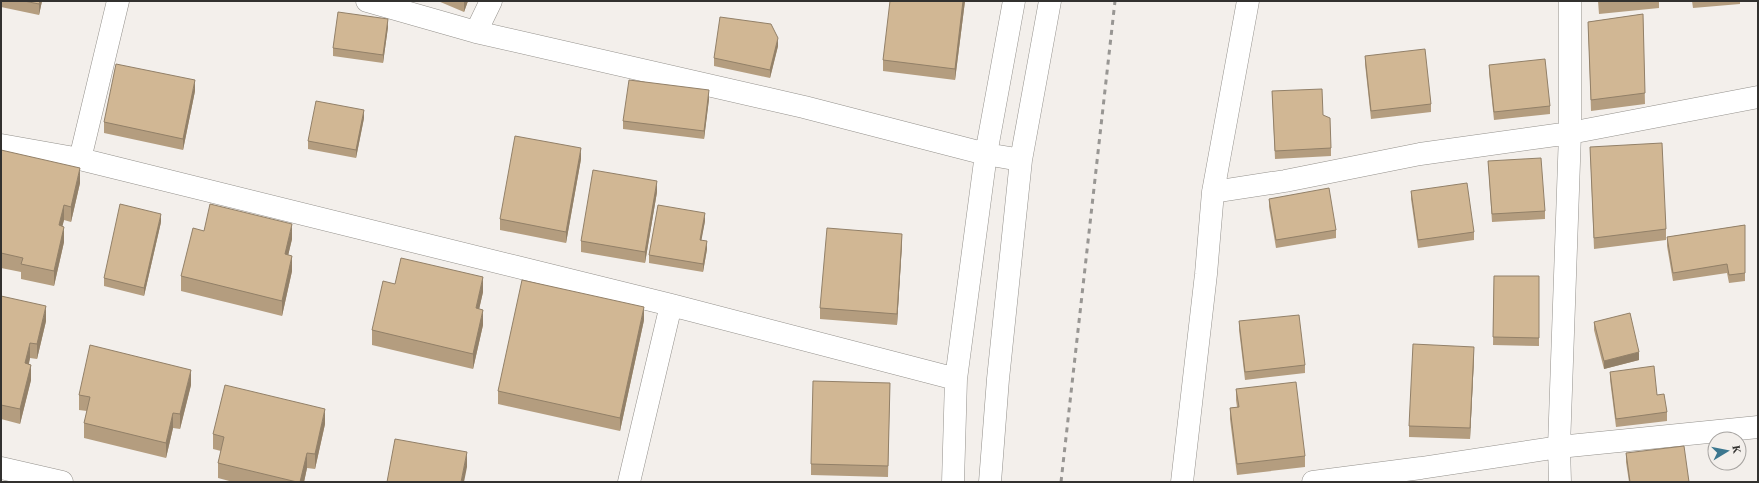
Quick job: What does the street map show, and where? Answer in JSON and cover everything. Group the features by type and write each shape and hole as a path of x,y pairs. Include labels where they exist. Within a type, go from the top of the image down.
{"street":[{"path":"80,159 118,1"},
{"path":"367,1 476,32 804,107 986,154 1021,160"},
{"path":"476,32 491,1"},
{"path":"953,482 956,379 986,154 1014,1"},
{"path":"990,482 998,379 1021,160 1050,1"},
{"path":"1182,482 1213,192 1248,1"},
{"path":"1560,482 1559,447 1570,133 1570,1"},
{"path":"1213,192 1285,181 1420,154 1570,133 1758,97"},
{"path":"1,145 80,159 671,305 956,379"},
{"path":"629,482 671,305"},
{"path":"1313,482 1421,468 1559,447 1758,428"},
{"path":"1,468 62,482"}],"building":[{"path":"24,1 40,1 39,4"},
{"path":"890,1 963,1 955,69 883,60"},
{"path":"338,12 388,19 383,55 333,48"},
{"path":"1643,14 1645,93 1591,100 1588,22"},
{"path":"720,17 771,24 778,38 770,70 714,58"},
{"path":"1425,49 1431,104 1371,111 1365,56"},
{"path":"1545,59 1550,106 1494,112 1489,65"},
{"path":"116,64 195,80 183,139 104,122"},
{"path":"629,80 709,90 704,131 623,121"},
{"path":"1322,89 1323,115 1330,118 1331,148 1275,151 1272,91"},
{"path":"316,101 364,110 356,150 308,141"},
{"path":"515,136 581,148 566,232 500,219"},
{"path":"1662,143 1666,229 1594,238 1590,147"},
{"path":"1,150 80,168 71,207 64,205 59,225 64,227 54,271 21,264 23,258 1,253"},
{"path":"1541,158 1545,211 1492,214 1488,161"},
{"path":"593,170 657,181 645,252 581,241"},
{"path":"1467,183 1474,232 1418,240 1411,191"},
{"path":"1329,188 1336,230 1276,240 1269,199"},
{"path":"120,204 161,214 144,288 104,278"},
{"path":"210,204 292,224 285,254 292,256 282,301 181,276 193,228 204,231"},
{"path":"658,205 705,213 700,240 707,241 703,264 649,255"},
{"path":"1745,225 1745,273 1729,275 1727,264 1673,273 1667,237"},
{"path":"827,228 902,234 897,314 820,308"},
{"path":"401,258 483,277 476,308 483,310 473,354 372,330 383,281 395,284"},
{"path":"1494,276 1539,276 1539,338 1493,337"},
{"path":"522,280 644,307 620,418 498,391"},
{"path":"1,296 46,306 37,344 30,343 25,363 31,365 20,409 1,405"},
{"path":"1630,313 1639,352 1604,361 1594,322"},
{"path":"1299,315 1305,365 1245,372 1239,321"},
{"path":"1413,344 1474,347 1470,428 1409,426"},
{"path":"90,345 191,370 180,414 173,413 166,443 84,423 90,397 79,395"},
{"path":"1654,366 1657,395 1664,394 1667,412 1616,419 1610,372"},
{"path":"813,381 890,383 888,466 811,464"},
{"path":"1296,382 1305,456 1237,464 1230,408 1239,407 1236,389"},
{"path":"225,385 325,409 315,454 307,453 300,482 218,463 224,437 213,434"},
{"path":"395,439 467,452 461,482 387,482"},
{"path":"1684,446 1689,482 1630,482 1626,453"}],"railway":[{"path":"1061,482 1115,1"}]}
